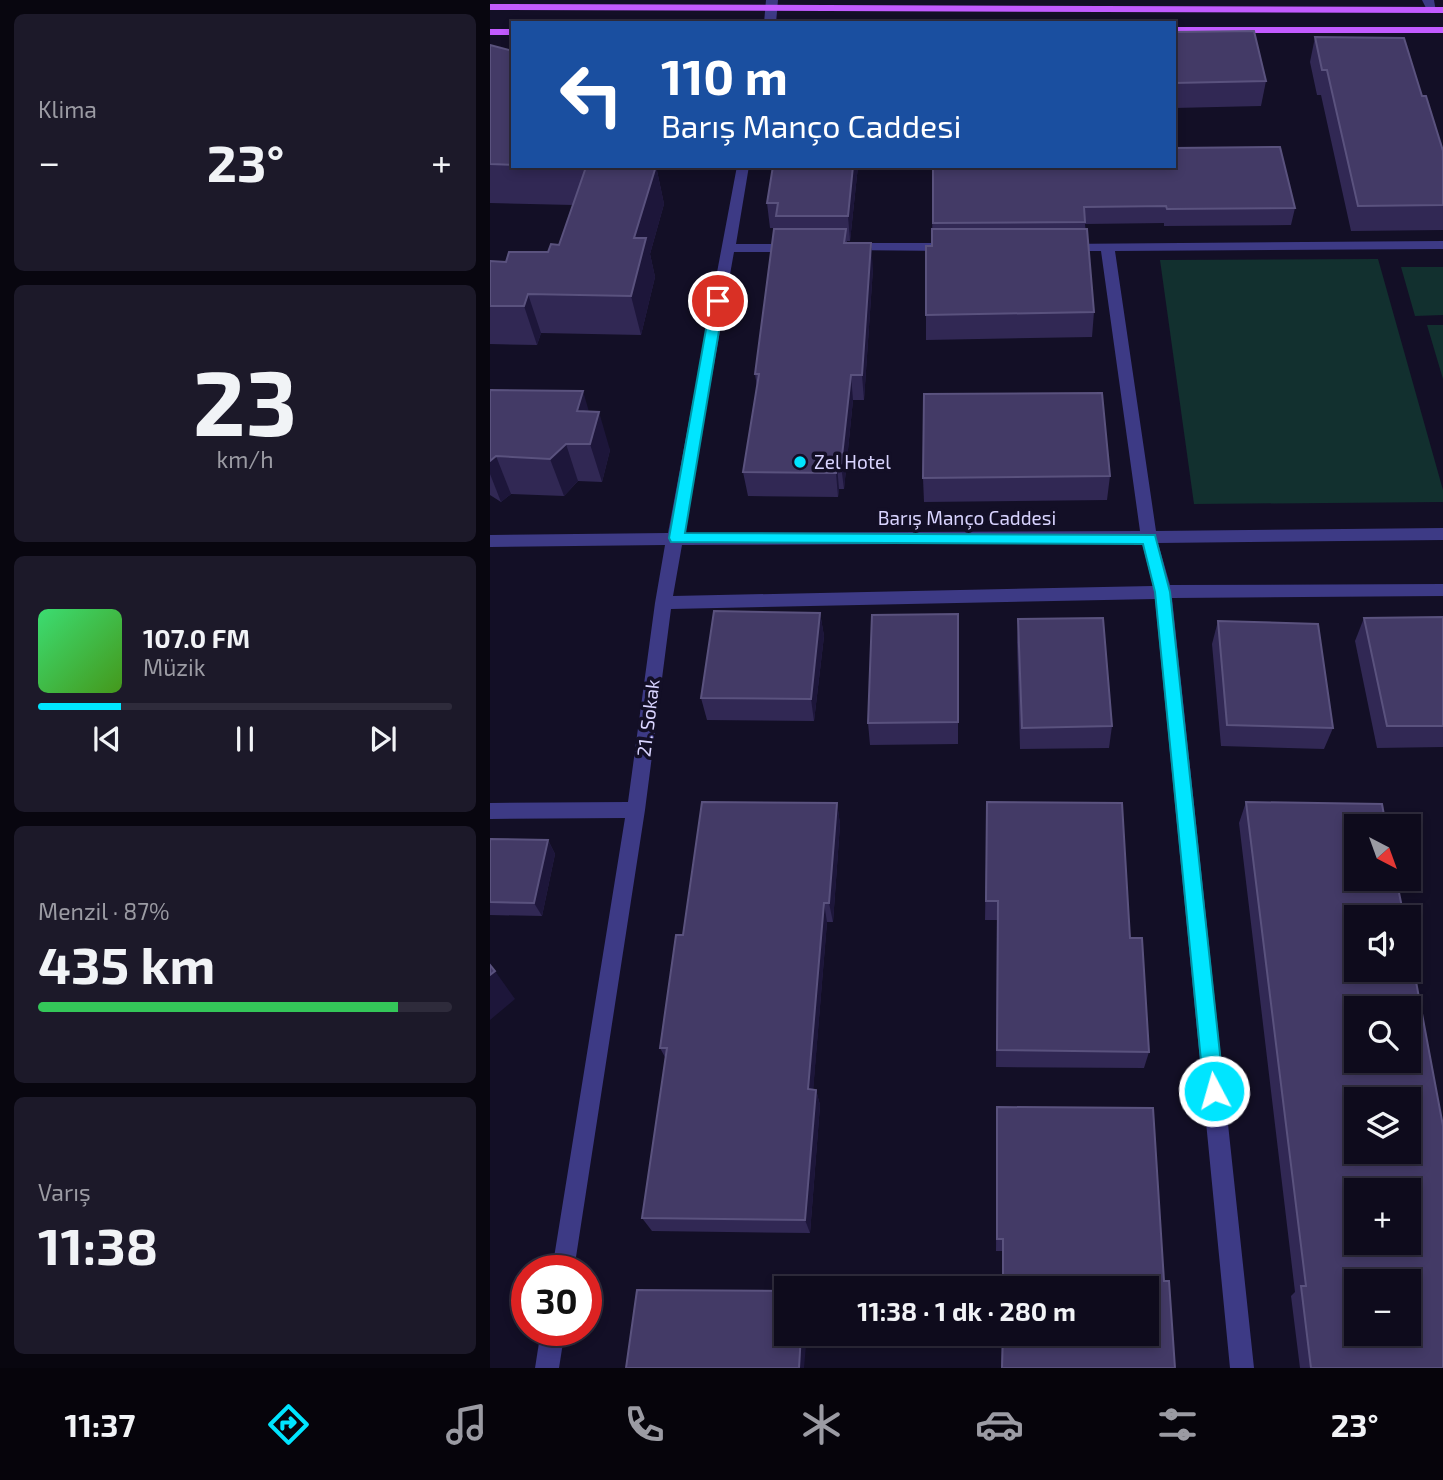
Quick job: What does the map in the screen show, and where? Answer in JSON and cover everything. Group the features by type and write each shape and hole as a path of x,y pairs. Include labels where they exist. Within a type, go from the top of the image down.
{"main road":[{"path":"490,7 1434,7"},
{"path":"1176,30 1443,30"},
{"path":"490,32 511,32"}],"street":[{"name":"21. Sokak","path":"564,1255 636,810 663,603 743,168"},
{"path":"1053,247 1443,245"},
{"path":"1107,246 1149,539 1163,592 1242,1368"},
{"path":"836,248 958,247"},
{"path":"727,248 809,248"},
{"name":"Barış Manço Caddesi","path":"490,541 676,538 1149,539 1443,534"},
{"path":"663,603 1163,592 1443,590"},
{"path":"490,811 636,810"},
{"path":"547,1368 550,1346"}],"green space":[{"path":"1378,259 1443,490 1443,502 1194,504 1160,260"},
{"path":"1401,267 1443,267 1443,315 1415,316"},
{"path":"1427,325 1443,325 1443,379"}],"building":[{"path":"1254,31 1266,81 1176,83 1176,32"},
{"path":"1315,37 1404,38 1443,151 1443,205 1358,206 1327,70 1322,70"},
{"path":"490,45 511,50 511,165 490,164"},
{"path":"1280,147 1295,208 1084,207 1085,222 933,223 933,168 1176,168 1176,148"},
{"path":"586,168 655,168 634,238 646,238 631,296 528,294 524,306 490,306 490,261 506,262 509,252 548,252 551,244 559,245"},
{"path":"773,168 853,168 848,216 776,216 778,203 767,203"},
{"path":"774,229 846,229 844,243 871,243 862,375 851,375 841,465 837,465 836,473 743,472 759,374 755,374"},
{"path":"932,229 1087,229 1094,312 926,315 926,246 932,246"},
{"path":"490,390 583,391 577,411 599,412 590,444 566,444 550,459 496,456 490,461"},
{"path":"1102,393 1110,476 923,478 924,394"},
{"path":"714,611 820,613 811,699 701,698"},
{"path":"958,614 958,722 868,723 872,615"},
{"path":"1443,617 1443,726 1387,726 1364,618"},
{"path":"1103,618 1112,726 1022,728 1018,619"},
{"path":"1218,621 1318,624 1333,728 1227,725"},
{"path":"702,802 837,803 829,903 824,903 808,1089 816,1090 805,1220 642,1218 667,1048 660,1048 676,935 683,935"},
{"path":"987,802 1122,803 1130,938 1142,938 1149,1052 997,1050 998,901 986,901"},
{"path":"1246,802 1382,804 1384,814 1344,814 1344,891 1399,891 1402,905 1344,905 1344,982 1416,982 1419,996 1344,996 1344,1073 1421,1073 1421,1008 1443,1126 1443,1368 1311,1368 1301,1286 1306,1286"},
{"path":"490,839 548,840 534,903 490,902"},
{"path":"997,1107 1153,1108 1164,1281 1169,1281 1175,1368 1002,1368 1003,1346 1159,1346 1159,1276 1003,1276 1003,1239 997,1239"},
{"path":"637,1290 774,1291 774,1346 800,1346 799,1368 626,1368"}],"place":[{"name":"Zel Hotel","path":"800,462"}],"route":[{"path":"718,301 676,538 1149,539 1163,592 1214,1091"}]}
